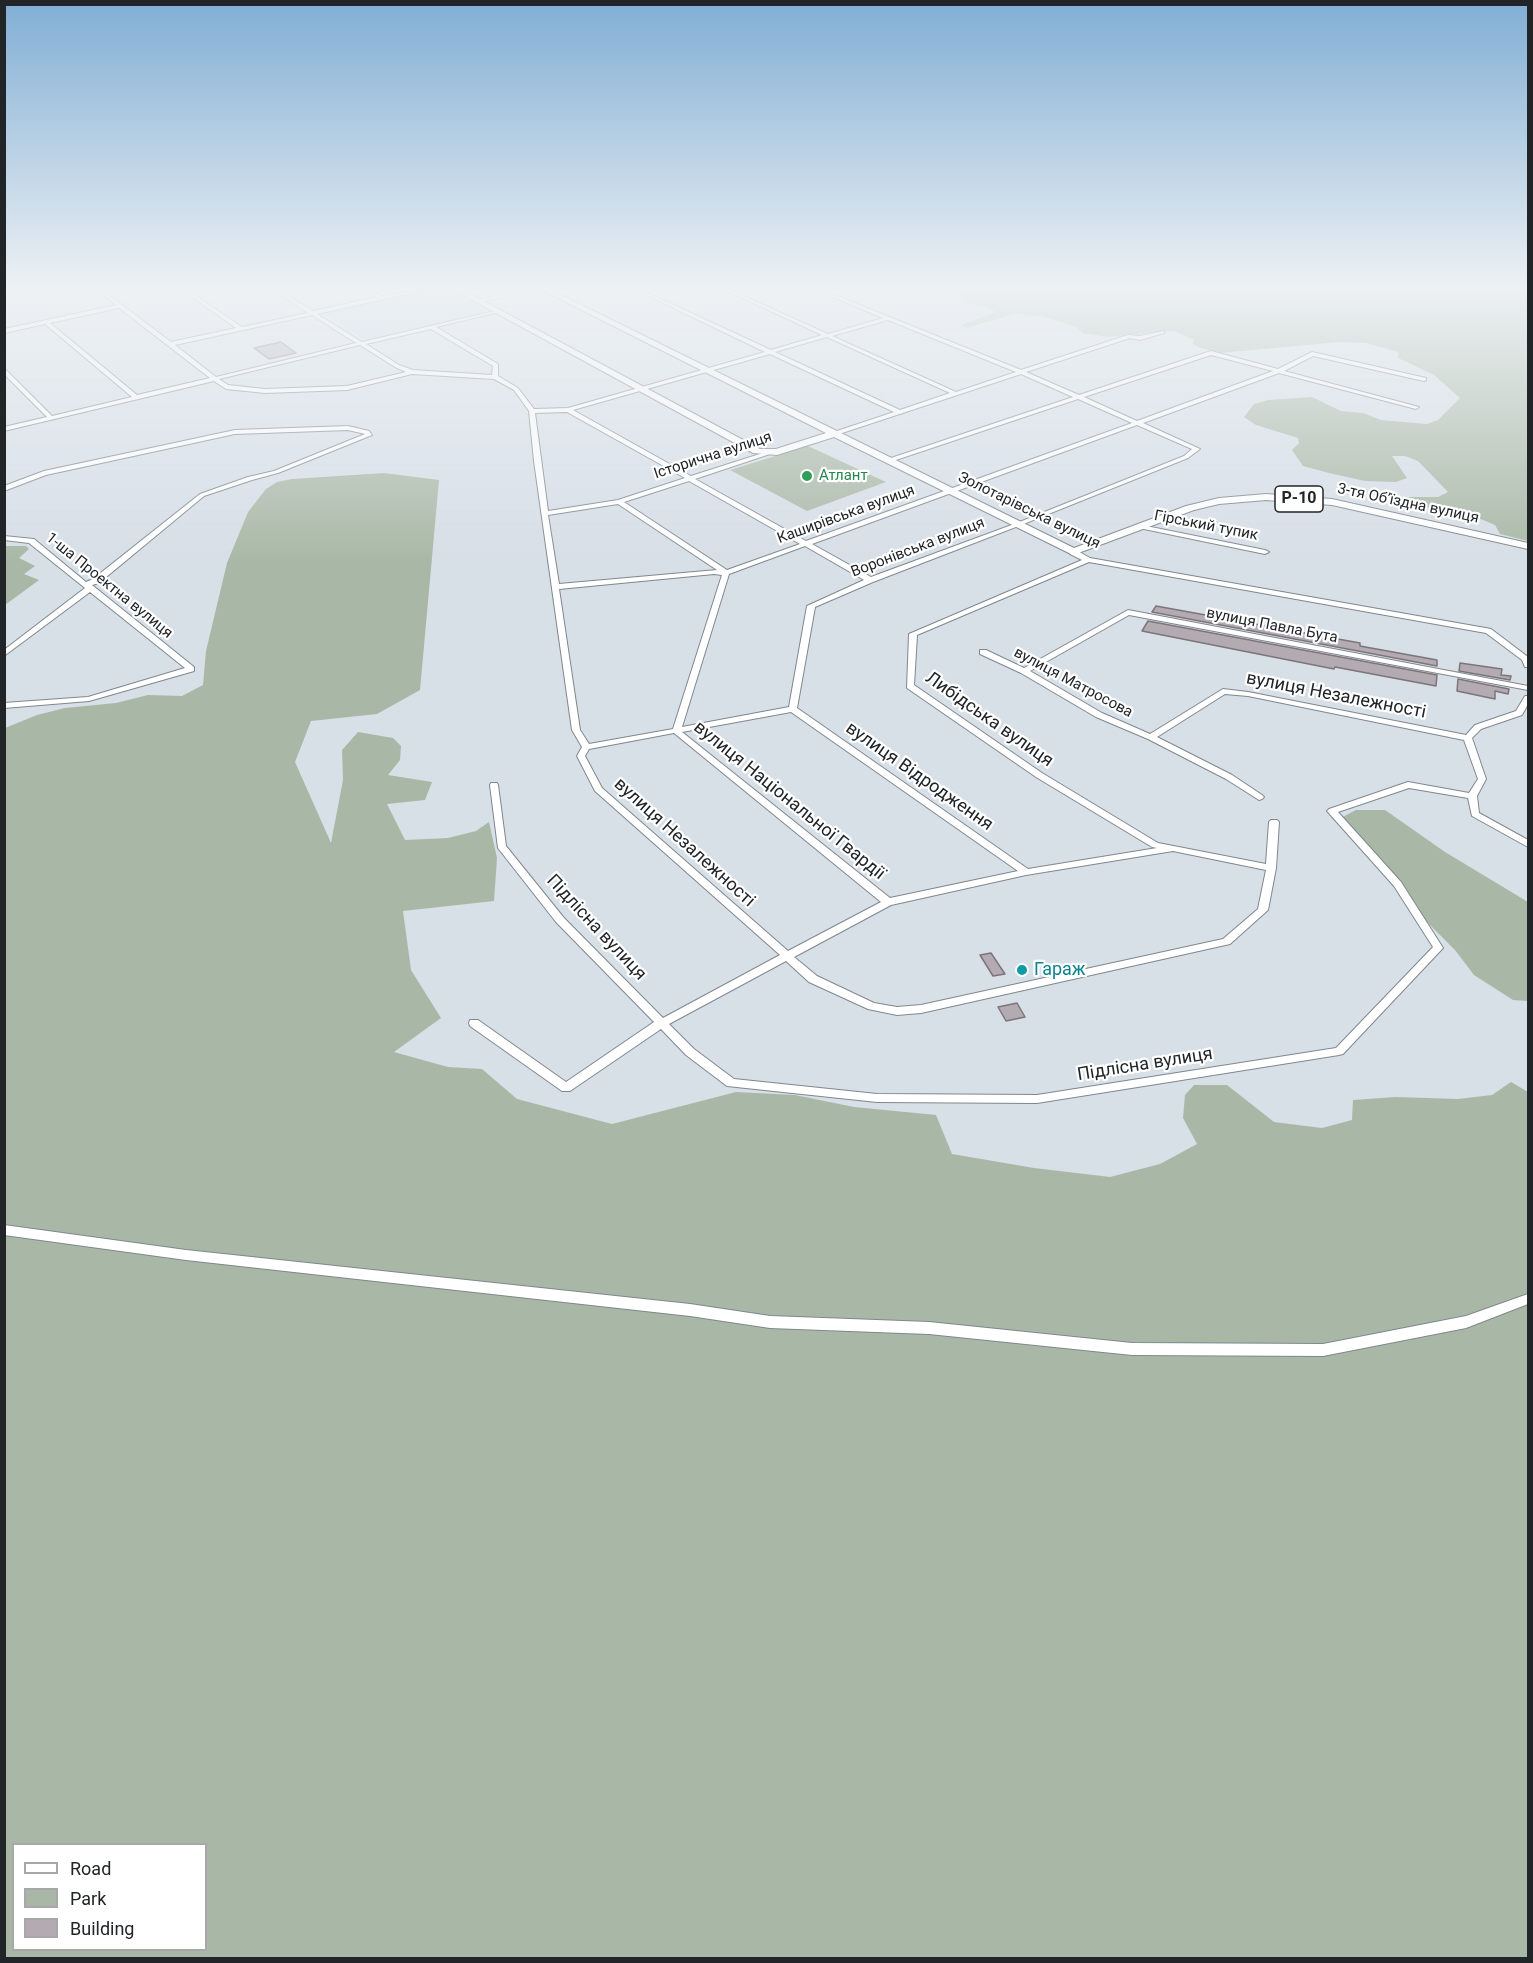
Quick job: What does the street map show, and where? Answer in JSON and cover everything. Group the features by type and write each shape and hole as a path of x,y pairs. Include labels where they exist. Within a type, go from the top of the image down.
{"main road":[{"path":"625,381 757,451 768,453"},
{"name":"Золотарівська вулиця","path":"728,381 1072,552"},
{"name":"Історична вулиця","path":"768,453 836,434"},
{"name":"3-тя Обʼїздна вулиця","path":"1072,552 1206,504 1277,497 1332,502 1528,546"}],"street":[{"path":"14,381 51,418"},
{"path":"116,381 137,398"},
{"path":"4,429 207,381"},
{"path":"220,381 226,387 245,390 320,390 347,388 377,381"},
{"path":"501,381 516,389 532,411 568,410 670,381"},
{"path":"833,381 900,412"},
{"path":"928,381 956,393"},
{"name":"Історична вулиця","path":"836,434 994,381"},
{"path":"1040,381 1136,423"},
{"path":"890,460 1129,381"},
{"name":"Каширівська вулиця","path":"555,587 714,572 726,573 1253,381"},
{"path":"1316,381 1416,407"},
{"path":"568,410 694,478 870,580"},
{"name":"вулиця Незалежності","path":"532,411 576,730 586,747 581,756 598,789 813,979 872,1006 897,1011 921,1009 1226,942 1263,910 1271,868 1274,822"},
{"name":"Воронівська вулиця","path":"793,709 811,606 870,580 1186,458 1197,449 1136,423"},
{"path":"4,489 44,473 235,432 348,428 367,432 369,435 276,472 250,478 202,495 4,654"},
{"name":"Історична вулиця","path":"546,513 618,502 768,453"},
{"path":"618,502 726,573"},
{"name":"Гірський тупик","path":"1141,527 1265,552"},
{"name":"1-ша Проектна вулиця","path":"4,538 31,541 190,669 89,699 4,706"},
{"name":"Золотарівська вулиця","path":"1072,552 1088,560 1488,631 1525,659 1528,665"},
{"name":"Либідська вулиця","path":"1088,560 913,634 910,686 1039,775 1155,845 1271,868"},
{"name":"вулиця Національної Гвардії","path":"726,573 676,731 888,902 1026,872 1171,849"},
{"name":"вулиця Павла Бута","path":"1024,671 1128,612 1528,688"},
{"name":"вулиця Матросова","path":"983,652 1024,671 1099,715 1150,736"},
{"name":"вулиця Незалежності","path":"1150,736 1223,691 1468,738"},
{"path":"1528,698 1519,713 1478,727 1468,738 1482,779 1472,796 1475,814 1528,844"},
{"path":"586,747 793,709"},
{"name":"вулиця Відродження","path":"793,709 1026,872"},
{"path":"1150,736 1229,777 1259,797"},
{"name":"Підлісна вулиця","path":"494,785 501,846 560,920 663,1022 671,1035 690,1052 731,1083 877,1098 1037,1099 1339,1051 1438,948 1398,884 1332,811 1408,785 1472,796"},
{"path":"474,1023 566,1088 663,1022 888,902"},
{"path":"4,1230 186,1255 690,1310 770,1322 929,1328 1132,1349 1323,1350 1466,1322 1528,1299"}],"green space":[{"path":"1440,381 1528,381 1528,541 1500,534 1495,525 1454,508 1441,506 1422,508 1405,499 1406,497 1438,497 1448,492 1418,461 1405,456 1392,456 1407,478 1396,482 1365,481 1329,473 1303,466 1292,450 1299,443 1298,438 1256,425 1244,417 1254,404 1268,400 1312,397 1341,411 1363,413 1381,420 1427,424 1438,420 1460,398"},
{"name":"Атлант","path":"808,446 886,482 807,511 730,470"},
{"path":"384,473 439,480 420,690 377,714 311,721 295,762 331,843 343,780 342,750 358,732 393,738 401,746 400,760 388,775 432,782 425,800 387,804 405,840 448,838 476,831 489,822 497,858 494,901 403,911 411,970 441,1018 394,1052 448,1067 482,1069 517,1099 612,1124 736,1092 795,1095 854,1107 936,1115 952,1154 1034,1168 1110,1177 1160,1164 1197,1144 1183,1118 1185,1095 1194,1085 1227,1085 1274,1122 1322,1128 1352,1120 1353,1100 1396,1097 1458,1099 1492,1095 1511,1082 1528,1092 1528,1958 5,1958 5,728 37,715 65,708 116,703 148,695 182,696 203,685 206,651 227,563 248,512 266,489 277,482"},
{"path":"5,546 26,546 29,549 19,558 35,566 24,574 39,580 5,605"},
{"path":"1356,810 1385,810 1445,852 1528,902 1528,1001 1513,1000 1474,975 1455,950 1425,920 1414,901 1335,821"}],"building":[{"path":"1156,606 1360,643 1360,646 1437,660 1437,666 1152,612"},
{"path":"1148,621 1437,675 1436,686 1335,667 1334,669 1142,631"},
{"path":"1460,663 1502,669 1501,675 1511,676 1510,680 1459,671"},
{"path":"1458,679 1509,689 1508,694 1495,691 1495,699 1457,691"},
{"path":"991,953 1005,974 993,976 980,955"},
{"path":"1017,1003 1025,1017 1006,1021 998,1007"}],"place":[{"name":"Атлант","path":"807,476"},
{"name":"Гараж","path":"1022,970"}]}
